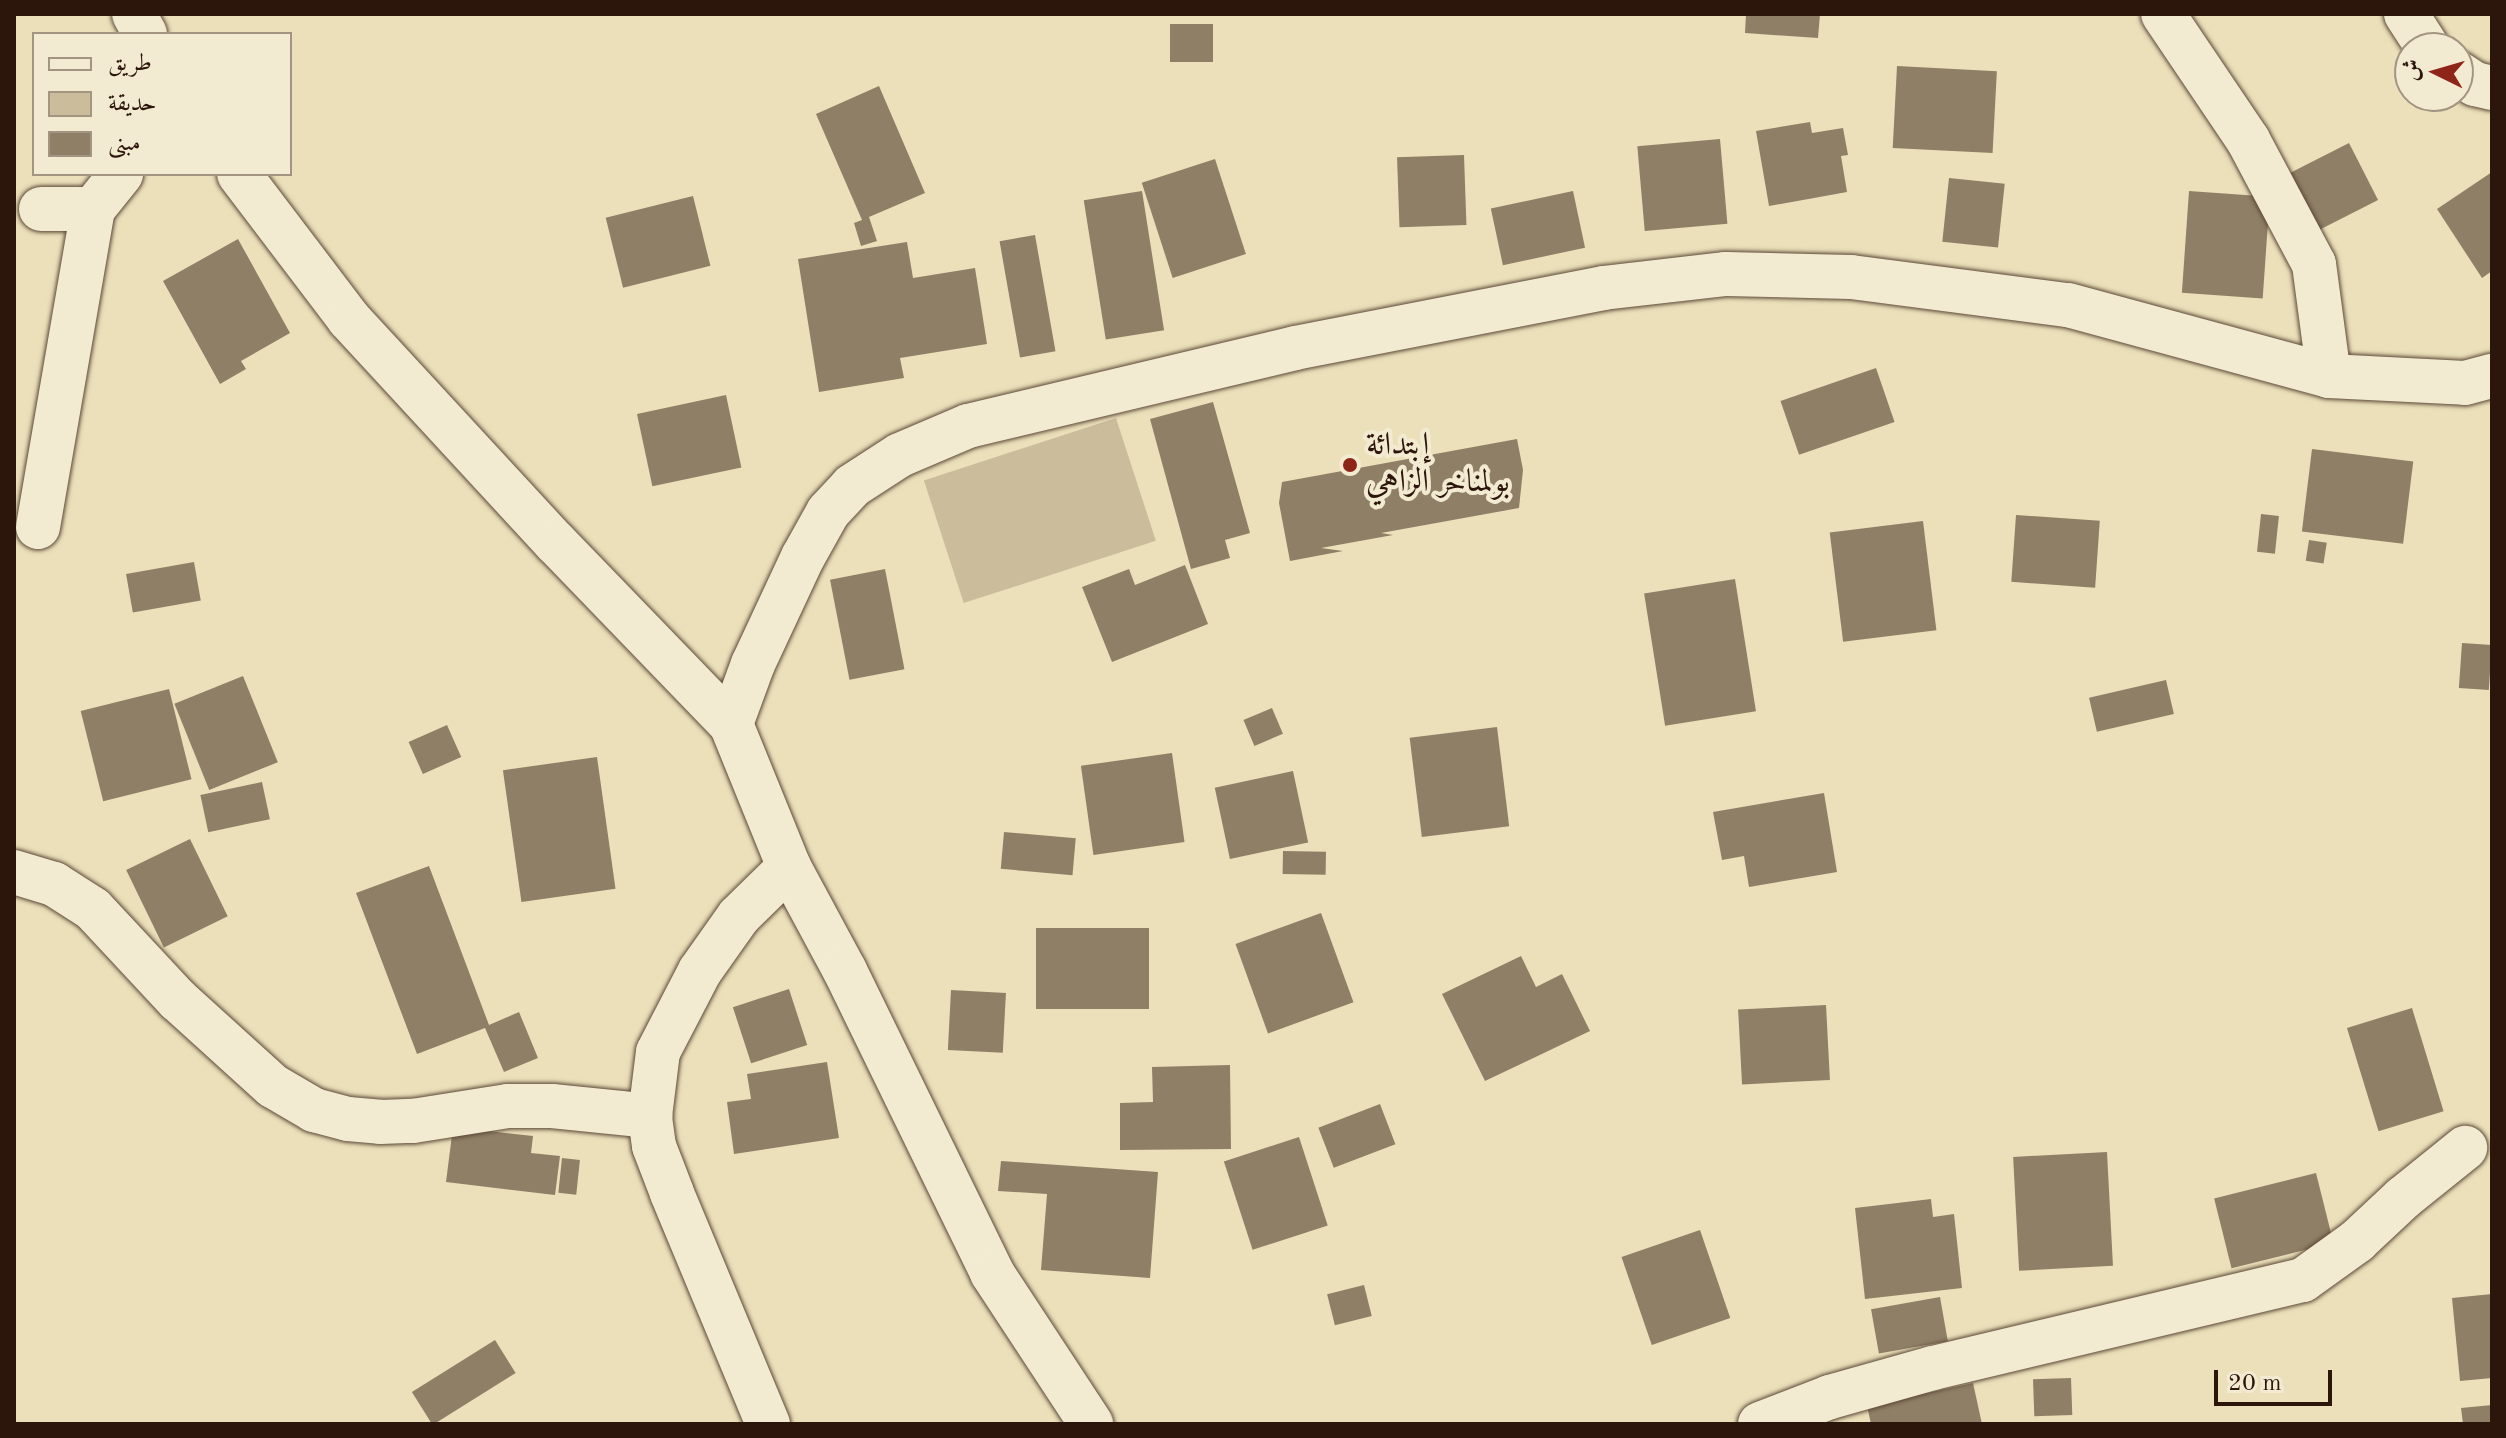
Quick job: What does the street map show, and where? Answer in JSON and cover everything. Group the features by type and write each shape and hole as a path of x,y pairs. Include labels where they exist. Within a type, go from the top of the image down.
{"street":[{"path":"134,14 144,32"},
{"path":"2163,14 2248,140 2314,264 2329,376"},
{"path":"2406,14 2418,32"},
{"path":"38,527 93,209 119,176"},
{"path":"241,176 349,319 545,532 731,724 789,867 845,971 992,1273 1091,1424"},
{"path":"41,209 93,209"},
{"path":"731,724 753,664 803,557 828,512 852,486 900,455 968,426 1295,348 1603,288 1726,274 1851,277 2068,305 2329,376 2465,383 2492,376"},
{"path":"768,1424 672,1193 654,1146 650,1116 658,1052 700,971 739,916 789,867"},
{"path":"14,872 54,884 93,909 210,1029 273,1086 314,1110 348,1119 380,1122 413,1121 508,1106 552,1106 650,1116"},
{"path":"1760,1424 1830,1397 1933,1368 2303,1280 2357,1241 2403,1198 2465,1148"}],"green space":[{"path":"1116,418 1156,541 964,603 924,480"}],"building":[{"path":"1746,14 1820,14 1818,38 1745,33"},
{"path":"1170,24 1213,24 1213,62 1170,62"},
{"path":"1897,66 1997,71 1993,153 1893,148"},
{"path":"879,86 925,193 869,217 877,241 861,246 854,223 862,220 816,114"},
{"path":"1810,122 1812,133 1843,128 1848,155 1841,156 1847,192 1769,206 1756,131"},
{"path":"1720,139 1727,224 1645,231 1637,146"},
{"path":"2349,143 2378,200 2317,231 2288,174"},
{"path":"1464,155 1466,225 1399,227 1397,157"},
{"path":"1215,159 1246,254 1173,278 1142,183"},
{"path":"2492,172 2492,271 2482,278 2437,209"},
{"path":"1949,178 2005,184 1998,248 1942,242"},
{"path":"1142,191 1164,330 1106,339 1084,200"},
{"path":"1573,191 1585,248 1503,265 1491,208"},
{"path":"2189,191 2270,197 2263,298 2182,293"},
{"path":"693,196 710,266 623,288 606,218"},
{"path":"1035,235 1055,351 1020,357 1000,241"},
{"path":"238,239 290,333 241,361 246,369 220,384 163,281"},
{"path":"907,242 913,278 975,268 987,344 900,358 904,378 819,392 798,259"},
{"path":"1876,368 1895,422 1799,455 1781,401"},
{"path":"726,395 741,467 652,486 637,414"},
{"path":"1213,402 1250,533 1225,540 1230,558 1191,569 1150,419"},
{"path":"1517,439 1523,470 1519,508 1381,533 1393,535 1321,548 1343,551 1290,561 1279,503 1282,482"},
{"path":"2312,449 2413,461 2403,544 2302,531"},
{"path":"2261,514 2279,516 2275,554 2257,552"},
{"path":"2016,515 2100,521 2095,588 2011,582"},
{"path":"1923,521 1936,630 1843,642 1830,532"},
{"path":"2309,540 2327,543 2323,564 2306,561"},
{"path":"194,562 201,600 133,612 126,574"},
{"path":"1185,565 1208,624 1112,662 1082,587 1129,569 1135,585"},
{"path":"885,569 904,669 849,680 830,580"},
{"path":"1735,579 1756,711 1665,726 1644,593"},
{"path":"2462,643 2492,645 2489,690 2459,688"},
{"path":"243,676 278,762 209,790 174,704"},
{"path":"2166,680 2174,714 2097,732 2089,698"},
{"path":"169,689 191,779 103,801 81,711"},
{"path":"1272,708 1283,734 1254,746 1243,720"},
{"path":"447,725 461,757 423,774 409,742"},
{"path":"1497,727 1509,826 1422,837 1410,738"},
{"path":"1172,753 1185,842 1093,855 1081,766"},
{"path":"597,757 616,889 521,902 503,770"},
{"path":"1293,771 1308,842 1230,859 1215,788"},
{"path":"262,782 270,819 208,832 200,795"},
{"path":"1824,793 1837,872 1749,887 1744,856 1722,860 1713,812"},
{"path":"1004,832 1076,838 1073,875 1001,869"},
{"path":"190,839 228,916 164,947 126,870"},
{"path":"1283,851 1326,852 1326,875 1283,874"},
{"path":"429,866 489,1025 519,1012 538,1058 504,1072 485,1028 417,1054 356,893"},
{"path":"1321,913 1353,1002 1268,1033 1235,944"},
{"path":"1036,928 1149,928 1149,1009 1036,1009"},
{"path":"1521,956 1536,987 1562,974 1590,1031 1485,1081 1442,994"},
{"path":"789,989 807,1045 751,1063 733,1007"},
{"path":"951,990 1006,993 1003,1053 948,1050"},
{"path":"1826,1005 1830,1080 1742,1085 1738,1010"},
{"path":"2412,1008 2444,1111 2379,1131 2347,1028"},
{"path":"827,1062 839,1138 734,1154 727,1102 751,1099 747,1074"},
{"path":"1230,1065 1231,1149 1120,1150 1120,1103 1153,1102 1152,1067"},
{"path":"1380,1104 1395,1144 1334,1168 1318,1128"},
{"path":"453,1127 533,1136 531,1153 560,1156 555,1195 446,1182"},
{"path":"1299,1137 1328,1225 1253,1250 1224,1161"},
{"path":"2107,1152 2113,1266 2019,1271 2013,1157"},
{"path":"562,1158 580,1160 576,1195 558,1193"},
{"path":"1001,1161 1158,1172 1150,1278 1041,1270 1047,1194 998,1191"},
{"path":"2316,1173 2333,1243 2232,1268 2214,1198"},
{"path":"1931,1199 1933,1217 1954,1214 1962,1288 1865,1299 1855,1208"},
{"path":"1700,1230 1730,1318 1652,1345 1622,1257"},
{"path":"1364,1285 1372,1316 1335,1325 1327,1294"},
{"path":"2492,1294 2492,1378 2460,1381 2452,1298"},
{"path":"1940,1297 1948,1341 1879,1353 1871,1309"},
{"path":"495,1340 516,1373 434,1424 412,1392"},
{"path":"2071,1378 2072,1415 2034,1416 2033,1379"},
{"path":"1973,1383 1982,1424 1871,1424 1867,1406"},
{"path":"2492,1405 2492,1424 2463,1424 2461,1408"}],"place":[{"name":"إبتدائة بولمناخر الزاهي","path":"1350,465"}]}
